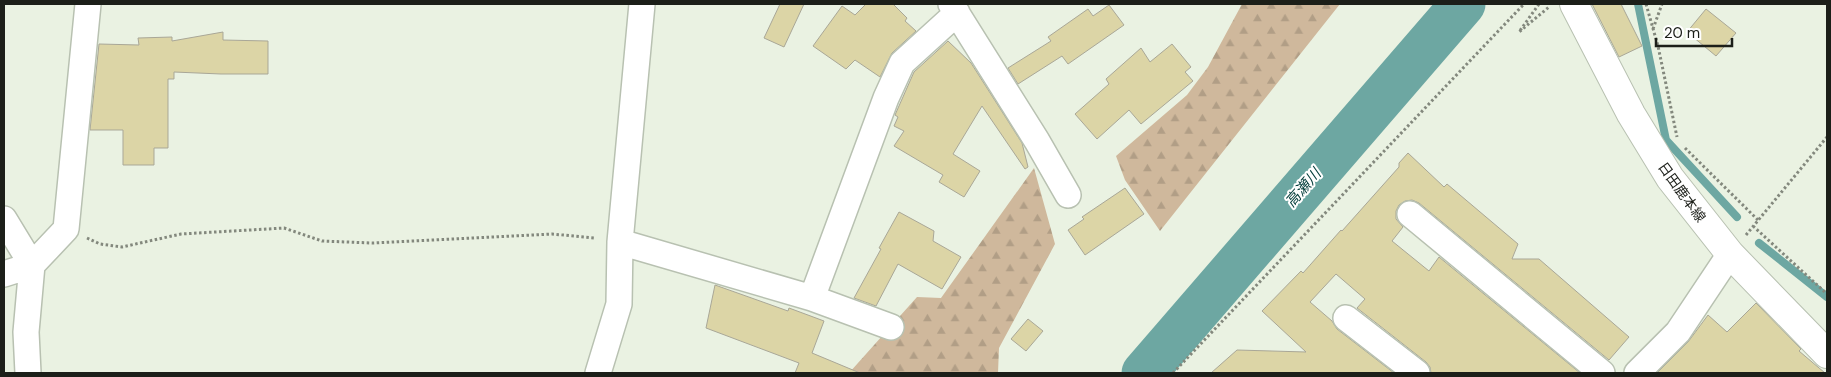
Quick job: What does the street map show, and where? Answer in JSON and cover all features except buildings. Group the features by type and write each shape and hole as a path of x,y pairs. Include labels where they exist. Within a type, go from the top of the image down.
{"main road":[{"name":"日田鹿本線","path":"1574,4 1631,114 1670,178 1730,254 1827,354"}],"street":[{"path":"4,274 32,264 66,229 88,4"},
{"path":"598,373 619,304 620,242 642,4"},
{"path":"812,298 886,98 902,63 954,9 1037,141 1068,195"},
{"path":"1410,214 1602,373"},
{"path":"4,220 32,264 26,332 28,373"},
{"path":"620,242 812,298 890,327"},
{"path":"1637,373 1678,332 1730,254"},
{"path":"1346,318 1417,373"}],"path":[{"path":"1173,373 1524,4"},
{"path":"1539,4 1520,32 1554,4"},
{"path":"1646,4 1658,46 1678,141 1758,220"},
{"path":"1653,30 1662,4"},
{"path":"1730,254 1827,137"},
{"path":"1753,226 1827,294"},
{"path":"66,229 100,244 122,247 181,234 284,228 322,241 362,243 552,234 620,242"}],"green space":[{"path":"1242,4 1340,4 1160,231 1125,180 1116,156 1187,95 1208,67"},
{"path":"1034,168 1055,244 999,348 998,373 849,373 917,297 941,298"}],"waterway":[{"name":"高瀬川","path":"1144,373 1463,4"},
{"path":"1638,4 1666,140 1737,217"},
{"path":"1759,243 1827,297"}]}
